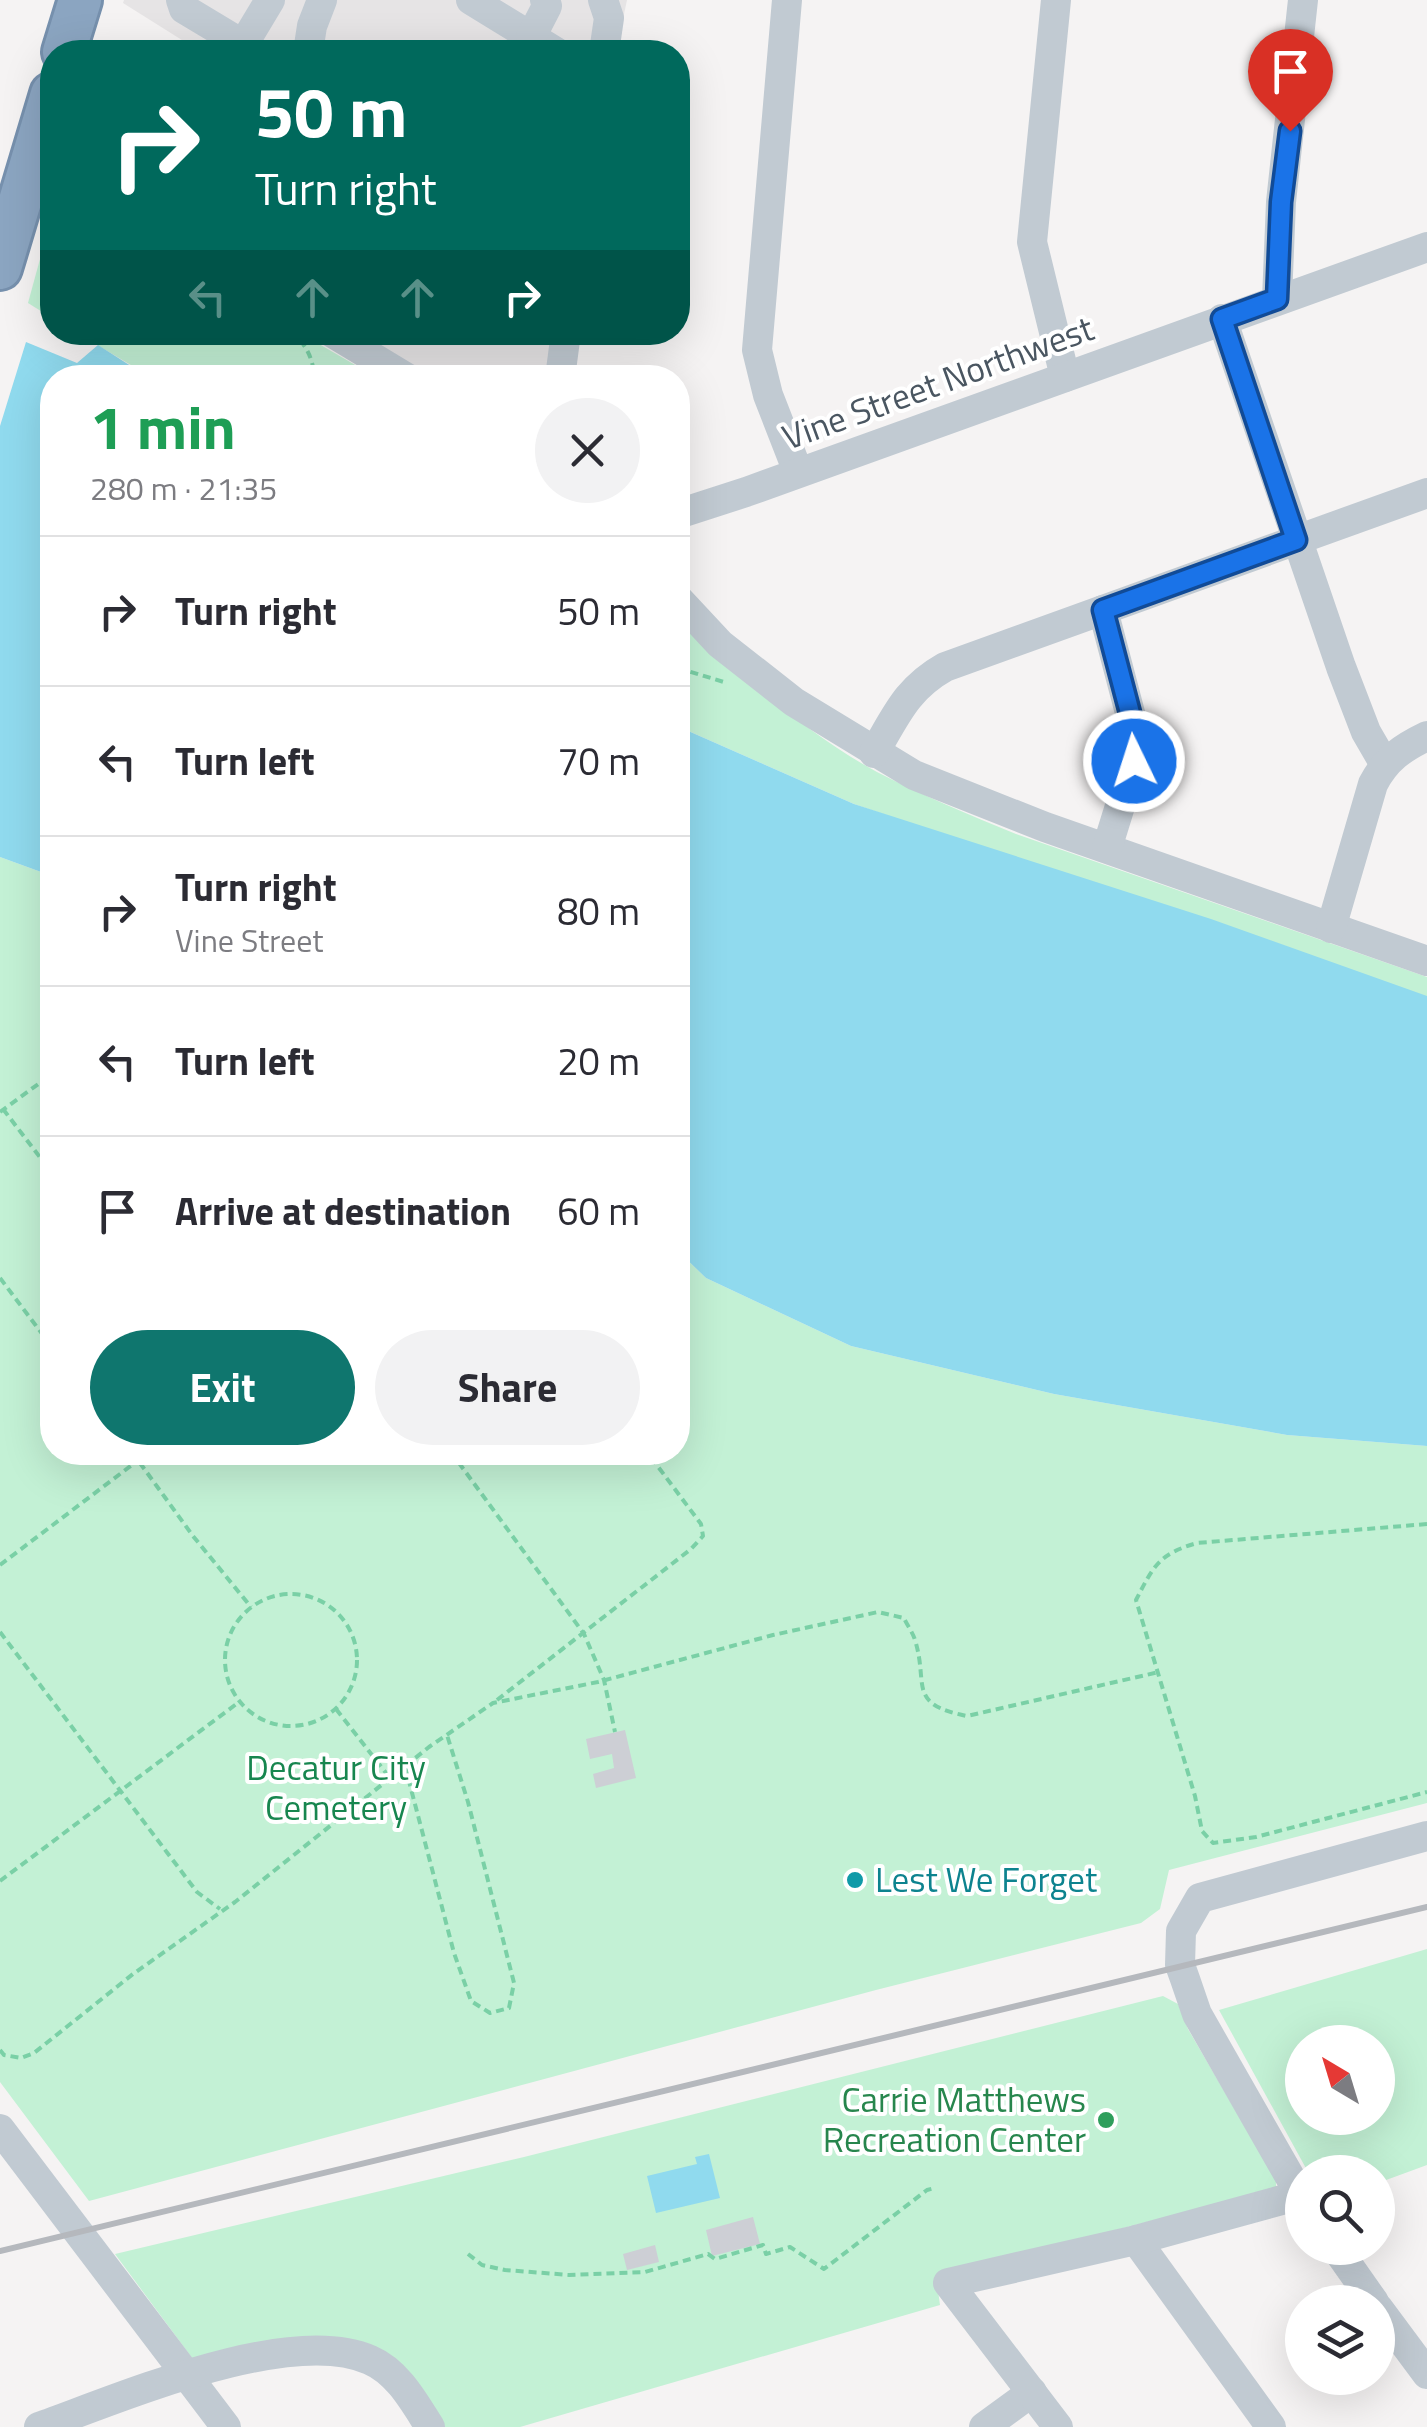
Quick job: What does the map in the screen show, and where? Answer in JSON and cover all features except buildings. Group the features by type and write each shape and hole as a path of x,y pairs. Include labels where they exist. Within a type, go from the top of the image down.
{"highway":[{"path":"68,40 80,0"},
{"path":"0,268 40,171"}],"street":[{"path":"182,0 184,8 235,40"},
{"path":"246,40 270,0"},
{"path":"310,40 322,0"},
{"path":"471,0 536,40"},
{"path":"544,40 545,0"},
{"path":"603,0 608,18 605,40"},
{"path":"787,0 756,350 768,395 798,472"},
{"path":"1056,0 1032,242 1065,377"},
{"path":"1303,0 1281,202 1277,299 1427,247"},
{"name":"Vine Street Northwest","path":"690,511 1277,299"},
{"path":"1222,319 1296,540 1366,732 1384,764"},
{"path":"352,345 385,365"},
{"path":"874,753 908,694 921,680 945,667 1427,493"},
{"path":"1103,610 1135,732 1134,761 1107,848"},
{"path":"690,611 720,644 756,674 874,753 957,794 1427,961"},
{"path":"1331,928 1373,784 1384,764 1406,746 1427,736"},
{"path":"1285,2167 1197,2014 1180,1966 1182,1931 1200,1898 1427,1836"},
{"path":"0,2129 226,2427"},
{"path":"1058,2427 948,2283 1285,2201"},
{"path":"1136,2240 1271,2427"},
{"path":"1395,2331 1427,2374"},
{"path":"38,2427 187,2372 300,2352 348,2353 371,2360 391,2374 430,2427"},
{"path":"984,2427 1032,2392"}],"path":[{"path":"40,1083 2,1111 40,1158"},
{"path":"0,1278 40,1331"},
{"path":"0,1565 131,1465"},
{"path":"142,1465 251,1607"},
{"path":"460,1465 584,1634 604,1680 615,1732"},
{"path":"0,2050 20,2058 34,2053 132,1974 222,1911 446,1735 584,1634 702,1536 701,1524 656,1465"},
{"path":"1427,1524 1229,1538 1170,1551 1153,1566 1136,1600 1202,1831 1213,1844 1256,1837 1427,1792"},
{"path":"296,1594 318,1598 336,1611 350,1628 357,1649 357,1672 336,1709 318,1721 296,1726 275,1724 255,1716 239,1702 226,1672 227,1640 251,1607 274,1596 296,1594"},
{"path":"493,1703 604,1680 772,1634 878,1612 904,1618 915,1640 926,1700 941,1711 967,1716 1158,1672"},
{"path":"0,1632 197,1892 222,1911"},
{"path":"0,1881 239,1702"},
{"path":"336,1709 390,1778"},
{"path":"406,1766 454,1954 471,2001 490,2013 509,2008 514,1983 468,1802 446,1735"},
{"path":"468,2254 482,2265 505,2270 620,2274 645,2272 708,2254 715,2258 762,2245 766,2254 790,2247 824,2269 934,2188"}],"shaded area":[{"path":"627,0 619,40 182,40 123,3"},
{"path":"376,345 559,345 555,365 410,365"}],"green space":[{"path":"40,259 40,310 28,303"},
{"path":"97,345 321,345 355,365 131,365"},
{"path":"690,628 798,720 877,772 1016,834 1427,977 1427,1001 854,804 690,732"},
{"name":"Decatur City Cemetery","path":"0,857 40,872 40,1465 690,1465 690,1263 706,1278 851,1346 1054,1394 1287,1435 1427,1446 1427,1803 1169,1870 1160,1909 1141,1923 89,2201 0,2082"},
{"path":"1427,1949 1427,2165 1395,2177 1395,2155 1299,2155 1288,2135 1395,2135 1395,2025 1285,2025 1285,2130 1219,2010"},
{"path":"1163,1996 1178,2004 1188,2029 1276,2180 1276,2189 936,2276 940,2305 520,2427 433,2427 373,2356 198,2366 115,2254 524,2157"}],"water":[{"path":"26,342 77,363 98,345 129,365 40,365 40,872 0,857 0,426"},
{"path":"690,732 854,804 1211,919 1427,996 1427,1446 1287,1435 1054,1394 851,1346 706,1278 690,1263"},
{"path":"709,2154 720,2198 656,2213 647,2176 697,2164 695,2157"}],"railway":[{"path":"0,2251 1427,1907"}],"place":[{"name":"Lest We Forget","path":"855,1880"},
{"name":"Carrie Matthews Recreation Center","path":"1106,2120"}],"route":[{"path":"1134,761 1135,732 1103,610 1296,540 1222,319 1277,299 1281,202 1290,131"}]}
